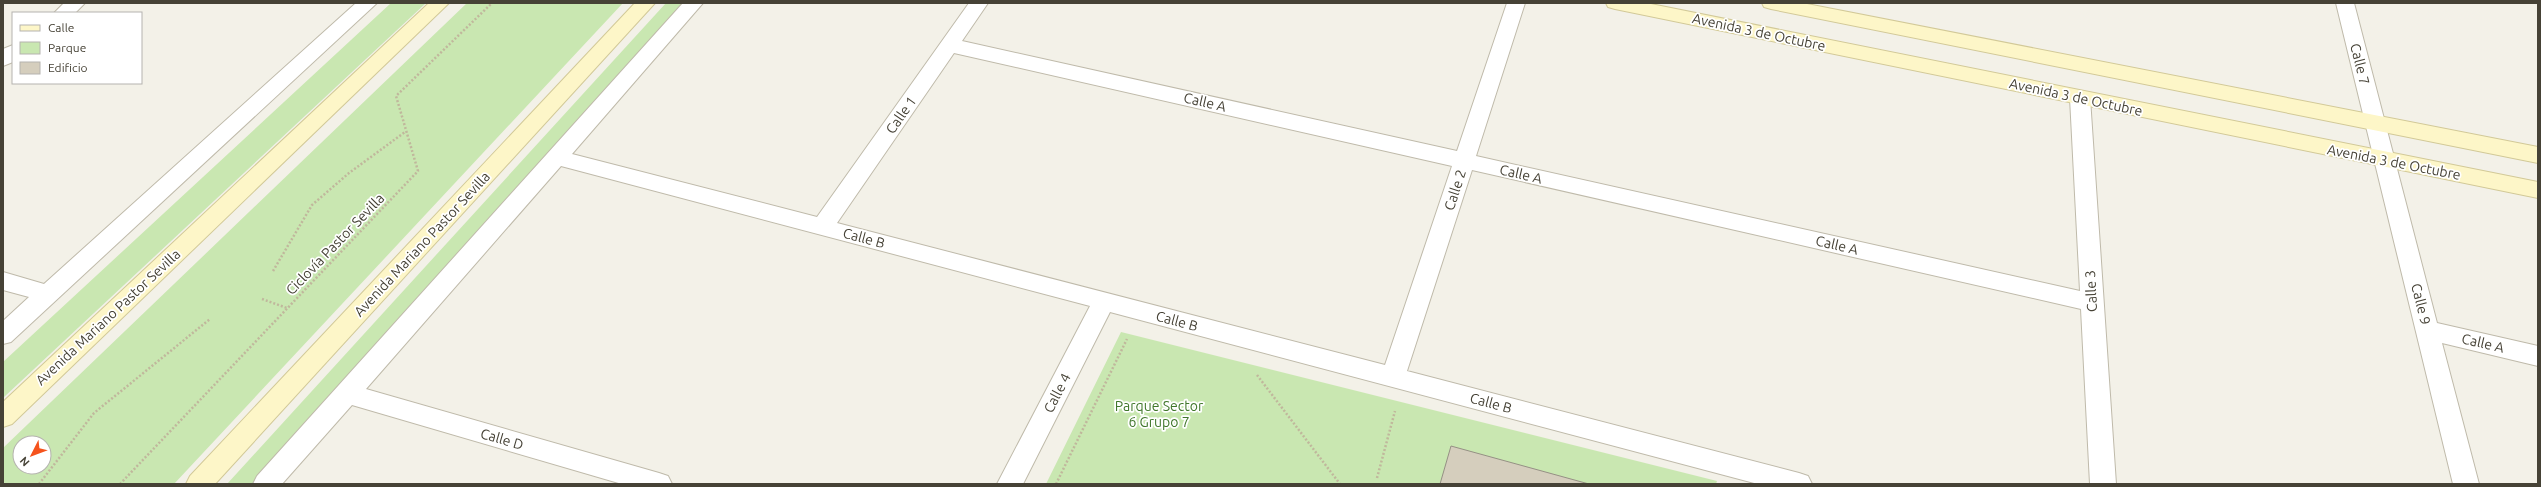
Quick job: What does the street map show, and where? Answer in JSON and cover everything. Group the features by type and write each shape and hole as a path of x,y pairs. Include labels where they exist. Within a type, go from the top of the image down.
{"street":[{"path":"64,12 76,3"},
{"path":"3,335 368,3"},
{"name":"Avenida Mariano Pastor Sevilla","path":"3,417 440,3"},
{"name":"Avenida Mariano Pastor Sevilla","path":"199,484 646,3"},
{"path":"266,484 694,3"},
{"name":"Calle 1","path":"822,227 979,3"},
{"name":"Calle 2","path":"1393,377 1516,3"},
{"name":"Avenida 3 de Octubre","path":"1614,3 2538,190"},
{"name":"Calle 7","path":"2345,3 2375,124"},
{"path":"1782,4 2375,124 2538,155"},
{"name":"Calle A","path":"950,45 2091,302"},
{"path":"3,60 12,53"},
{"name":"Calle 3","path":"2080,98 2103,484"},
{"name":"Calle 9","path":"2375,124 2466,484"},
{"name":"Calle B","path":"556,157 1393,377 1751,478 1798,484"},
{"path":"3,281 48,294"},
{"name":"Calle 4","path":"1010,484 1104,301"},
{"name":"Calle A","path":"2427,330 2538,356"},
{"name":"Calle D","path":"346,393 658,484"}],"path":[{"name":"Ciclovía Pastor Sevilla","path":"120,484 418,171 405,132 396,96 492,3"},
{"path":"273,271 312,205 349,173 405,132"},
{"path":"262,299 287,308"},
{"path":"39,484 94,413 210,319"},
{"path":"1056,484 1126,339 1134,341"},
{"path":"1262,373 1254,372 1340,484"},
{"path":"1377,478 1396,408 1389,406"}],"green space":[{"path":"391,3 426,3 3,398 3,362"},
{"path":"467,3 623,3 174,484 3,484 3,448 12,439 12,475 52,475 52,435 17,435"},
{"path":"666,3 688,3 259,484 227,484"},
{"name":"Parque Sector 6 Grupo 7","path":"1121,332 1717,481 1716,484 1046,484"}],"building":[{"path":"1451,446 1589,484 1440,484"}]}
